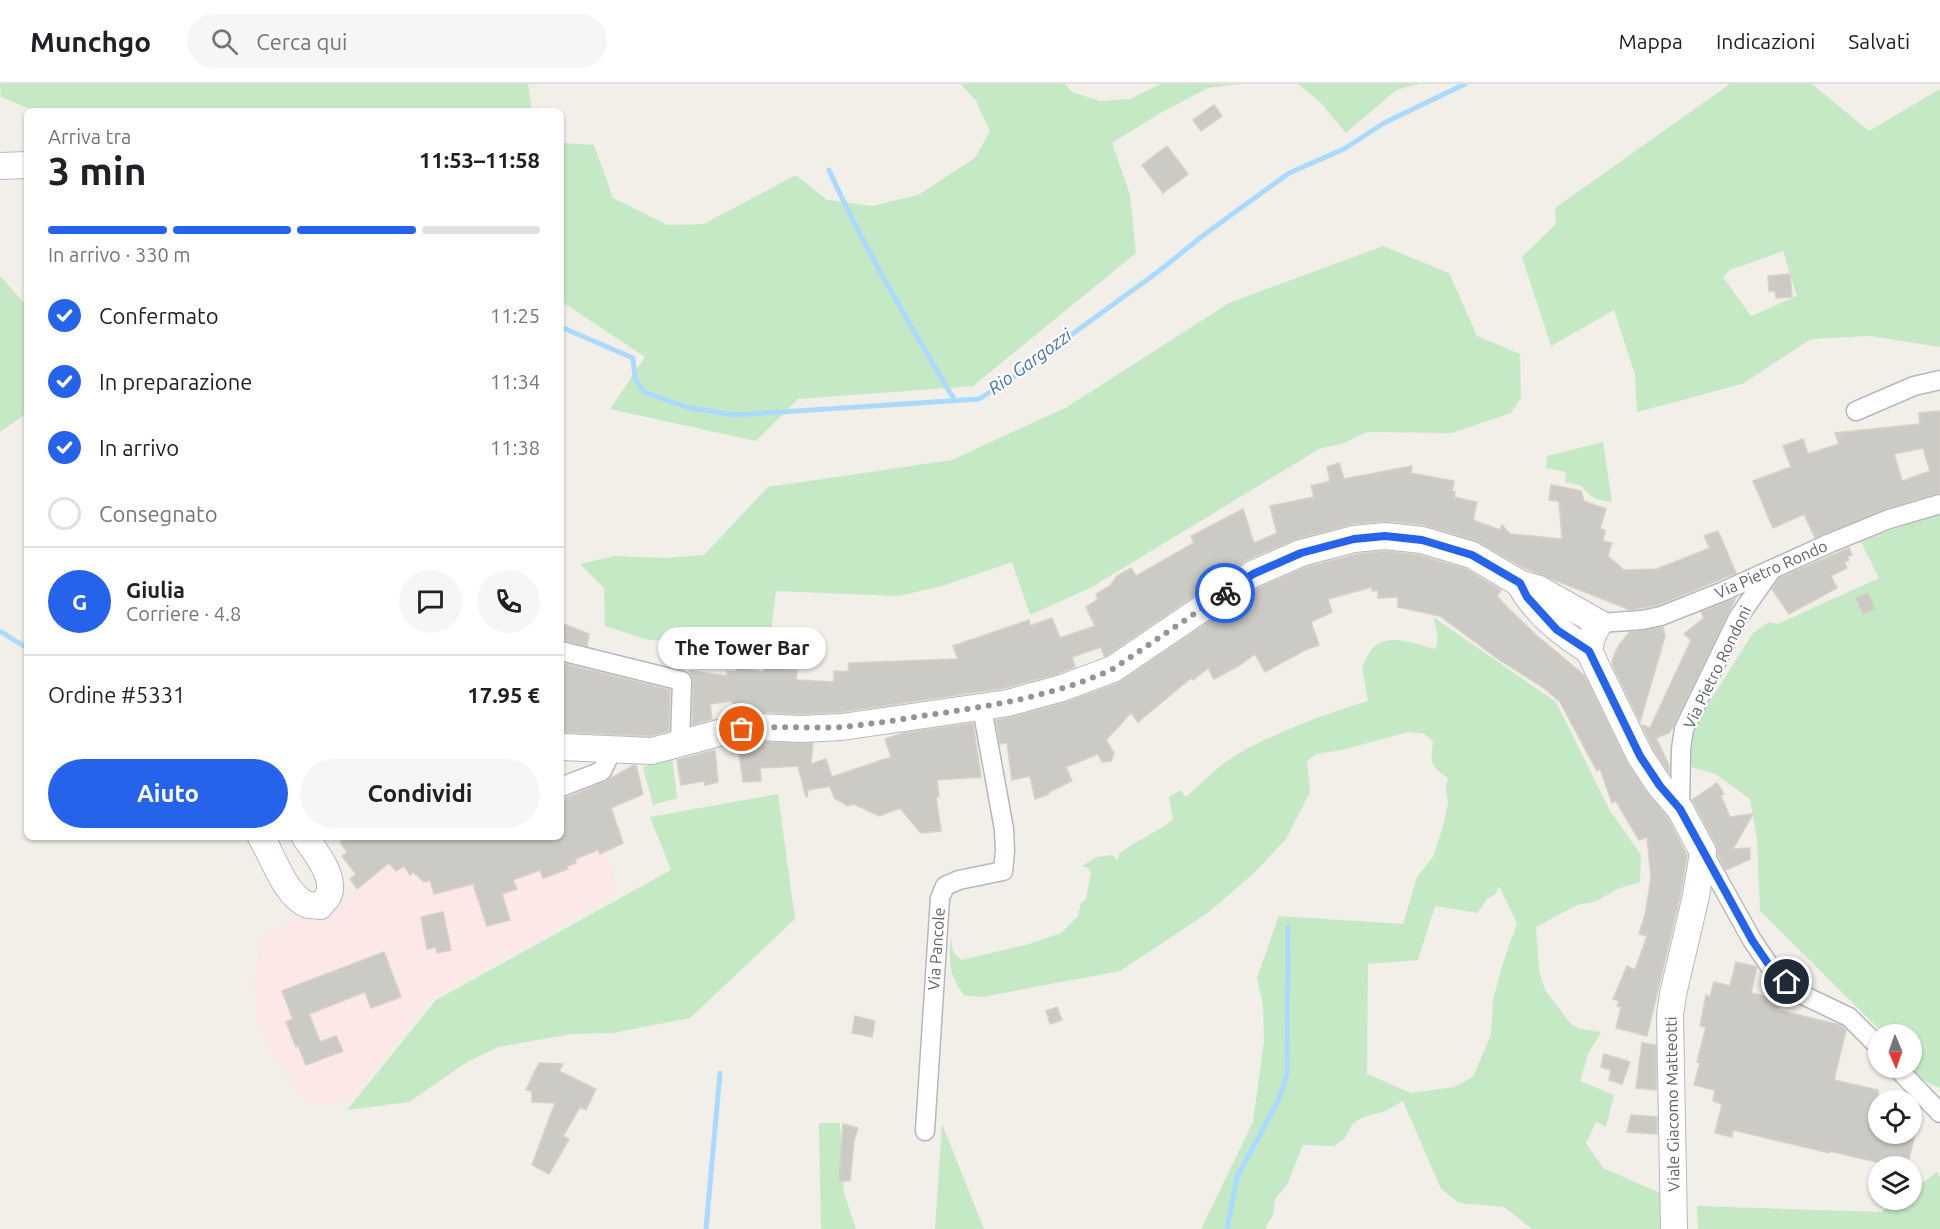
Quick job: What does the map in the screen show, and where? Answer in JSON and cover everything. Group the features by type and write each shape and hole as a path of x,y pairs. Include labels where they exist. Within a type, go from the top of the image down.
{"street":[{"path":"0,166 24,165"},
{"path":"1856,411 1914,386 1940,380"},
{"name":"Via Pietro Rondo","path":"1599,623 1661,616 1889,519 1940,504"},
{"path":"564,747 652,751 726,731 758,727 802,729 842,727 1008,703 1095,677 1123,663 1253,574 1301,553 1354,539 1385,536 1422,540 1472,555 1520,583 1539,589 1599,623 1592,637 1589,651"},
{"name":"Via Pietro Rondoni","path":"1680,809 1681,749 1684,729 1738,618 1773,568"},
{"path":"1520,583 1527,597 1557,630 1589,651 1640,756 1660,786 1680,809 1752,940 1771,968 1803,995 1849,1017 1868,1036"},
{"path":"564,652 682,681 680,742"},
{"name":"Via Pancole","path":"925,1131 940,898 945,886 1002,871 1005,851 1004,829 982,708"},
{"path":"564,786 602,771 612,750"},
{"path":"263,840 294,895 307,904 320,906 329,896 330,882 323,864 307,840"},
{"name":"Viale Giacomo Matteotti","path":"1674,1229 1670,1015 1696,896 1703,852"},
{"path":"1906,1078 1916,1090"},
{"path":"1922,1093 1940,1100"},
{"path":"1922,1096 1940,1113"}],"shaded area":[{"path":"599,782 603,795 604,846 618,889 536,941 428,1000 351,1102 309,1105 280,1069 256,1019 254,983 261,938 357,889 389,863 541,840 564,840 564,799"}],"green space":[{"path":"0,84 528,84 532,108 28,108 1,97"},
{"path":"961,84 1065,84 1072,92 1100,101 1130,99 1161,84 1240,84 1208,88 1162,112 1112,143 1130,195 1136,253 973,386 798,399 756,441 610,409 645,357 564,303 564,143 594,145 613,198 667,225 704,224 796,175 827,200 872,206 918,195 975,158 990,131 976,101"},
{"path":"1298,84 1419,84 1396,90 1346,133 1320,102"},
{"path":"1730,84 1812,84 1869,131 1940,89 1940,347 1870,336 1811,339 1742,384 1637,412 1635,375 1614,310 1551,346 1522,257 1556,224 1555,208","holes":["1783,251 1797,296 1751,316 1723,277 1730,270"]},
{"path":"1383,246 1449,273 1477,336 1520,354 1521,398 1511,413 1452,433 1367,432 1344,443 1319,449 1092,587 1030,615 1012,562 942,586 899,596 776,591 769,648 695,641 649,640 605,626 604,588 580,564 615,556 664,558 704,555 768,487 952,460 1067,407 1229,303"},
{"path":"0,276 24,303 24,415 0,432"},
{"path":"1603,442 1612,502 1595,498 1582,486 1565,482 1566,472 1546,468 1547,456"},
{"path":"1940,514 1940,1088 1921,1078 1922,1024 1874,1024 1760,911 1757,839 1750,799 1716,774 1688,766 1691,731 1753,633 1769,622 1778,624 1879,578 1861,542 1911,522"},
{"path":"1433,617 1556,702 1610,811 1641,855 1640,882 1617,889 1597,901 1577,905 1536,927 1539,970 1545,990 1571,1024 1580,1029 1601,1032 1588,1054 1580,1081 1614,1095 1606,1127 1596,1122 1586,1143 1603,1168 1660,1193 1660,1229 1532,1229 1504,1207 1459,1203 1441,1189 1403,1101 1386,1111 1364,1117 1353,1123 1345,1138 1334,1146 1303,1145 1287,1185 1275,1199 1273,1215 1265,1229 1201,1229 1253,1122 1264,1041 1263,1005 1257,978 1279,916 1403,924 1417,877 1433,857 1448,803 1446,788 1448,778 1434,766 1433,741 1425,734 1408,732 1342,750 1316,754 1307,761 1310,792 1286,839 1254,873 1209,912 1120,971 982,997 964,995 952,974 951,937 953,952 961,960 1026,945 1061,933 1078,916 1081,903 1086,899 1091,873 1088,868 1082,866 1097,857 1112,855 1118,861 1119,854 1173,820 1169,797 1180,790 1186,797 1219,767 1240,753 1294,727 1368,701 1362,667 1373,648 1381,642 1397,640 1435,649 1437,637","holes":["1499,886 1517,923 1493,1000 1491,1035 1473,1077 1454,1087 1411,1093 1367,1074 1368,964 1418,960 1435,906 1477,913 1487,899 1496,894"]},
{"path":"672,757 677,798 653,805 643,767"},
{"path":"778,794 795,919 690,1018 613,1033 572,1034 498,1047 467,1062 409,1102 347,1110 436,1000 671,870 650,817"},
{"path":"819,1123 840,1123 844,1193 856,1229 821,1229"},
{"path":"942,1124 984,1229 935,1229"},
{"path":"1937,1172 1940,1177 1940,1229 1698,1229 1697,1206 1881,1212 1884,1210 1922,1210 1922,1183"}],"building":[{"path":"1214,105 1222,116 1201,131 1193,120"},
{"path":"1167,146 1188,174 1163,193 1142,165"},
{"path":"1790,274 1792,297 1776,298 1775,291 1769,291 1768,276"},
{"path":"1940,411 1940,493 1885,509 1815,538 1804,514 1773,528 1753,481 1791,467 1783,446 1803,439 1808,454 1839,444 1835,433 1920,424 1919,413","holes":["1923,448 1930,471 1902,481 1894,454"]},
{"path":"1339,463 1344,479 1412,466 1411,473 1454,481 1452,491 1455,492 1454,497 1477,502 1473,520 1500,530 1502,525 1510,534 1562,539 1559,501 1549,500 1551,485 1581,491 1584,501 1606,509 1600,529 1605,530 1603,541 1612,543 1608,556 1624,570 1657,569 1710,548 1704,536 1718,531 1736,573 1658,605 1630,610 1524,568 1476,541 1424,525 1386,521 1353,524 1297,539 1247,560 1106,656 1101,647 1072,657 1075,667 1057,674 1005,688 841,712 802,714 757,712 734,715 732,701 710,704 712,719 692,725 693,681 690,671 727,676 727,671 736,672 737,667 763,672 765,666 797,671 796,680 834,682 834,671 848,672 849,663 958,659 953,646 1029,620 1030,626 1052,618 1060,638 1095,626 1086,607 1098,599 1096,594 1110,586 1117,576 1131,568 1136,576 1194,543 1191,536 1243,509 1254,543 1277,533 1270,506 1314,497 1311,486 1330,481 1327,467"},
{"path":"1849,548 1852,555 1844,562 1847,568 1831,576 1837,588 1789,614 1772,589 1779,578"},
{"path":"1385,551 1419,555 1466,569 1501,590 1497,596 1506,606 1585,676 1628,764 1668,818 1687,855 1681,893 1647,1036 1616,1028 1621,1007 1617,1006 1619,1001 1613,999 1627,966 1635,970 1647,936 1639,934 1645,915 1651,878 1647,837 1639,840 1616,801 1612,803 1600,769 1597,771 1560,702 1544,688 1498,659 1440,616 1398,607 1398,597 1378,598 1378,590 1372,591 1372,587 1328,599 1332,612 1311,622 1319,645 1265,672 1255,654 1214,679 1208,668 1193,680 1191,678 1138,722 1131,713 1106,740 1114,753 1111,761 1102,762 1098,754 1066,767 1072,781 1049,794 1035,799 1030,776 1012,780 1007,743 1000,744 996,720 1066,702 1118,683 1260,587 1306,567 1357,554"},
{"path":"1868,593 1875,609 1863,614 1856,598"},
{"path":"1736,598 1673,727 1669,733 1656,738 1669,765 1669,773 1653,749 1642,725 1650,728 1691,640 1684,634 1704,618 1701,612"},
{"path":"564,624 589,634 587,646 564,641"},
{"path":"1663,627 1665,636 1640,722 1612,664 1613,658 1619,645 1630,632"},
{"path":"564,664 670,690 669,731 650,736 564,732"},
{"path":"973,723 981,777 937,780 939,797 936,797 941,831 921,833 900,808 879,816 854,804 848,806 834,798 830,786 808,790 806,797 798,766 760,768 761,781 743,782 738,745 758,742 813,743 811,764 826,759 832,777 891,757 885,739 903,733"},
{"path":"715,750 718,782 705,785 704,781 681,785 677,760"},
{"path":"636,765 643,794 611,808 623,843 600,854 598,850 575,859 576,863 567,866 568,869 543,878 540,870 513,880 517,889 502,894 510,920 487,926 473,884 434,894 430,880 424,882 413,872 410,875 404,866 396,871 389,863 357,889 350,879 356,874 342,856 347,852 340,842 342,840 564,840 564,799"},
{"path":"1717,783 1724,794 1721,796 1730,817 1753,814 1733,849 1750,848 1750,859 1726,870 1718,855 1716,845 1692,800"},
{"path":"443,912 451,950 437,953 436,947 427,949 421,917"},
{"path":"384,952 401,997 371,1008 365,992 309,1014 320,1042 336,1036 343,1051 306,1065 286,1022 293,1019 282,991"},
{"path":"1736,962 1757,967 1751,993 1781,1000 1778,1010 1840,1025 1846,1030 1834,1080 1878,1090 1868,1090 1868,1144 1913,1144 1910,1156 1868,1156 1868,1160 1733,1130 1732,1137 1715,1133 1722,1104 1713,1101 1715,1090 1694,1085 1706,1027 1700,1026 1706,995 1710,997 1714,982 1730,986"},
{"path":"1057,1007 1062,1020 1050,1024 1046,1011"},
{"path":"855,1016 875,1021 872,1037 852,1033"},
{"path":"1642,1043 1656,1045 1656,1090 1636,1088"},
{"path":"1604,1054 1630,1062 1622,1084 1609,1080 1611,1070 1601,1067"},
{"path":"539,1063 563,1064 559,1071 596,1089 586,1110 580,1107 563,1136 569,1139 549,1174 532,1165 555,1103 532,1102 532,1091 526,1090"},
{"path":"1631,1115 1657,1117 1657,1134 1627,1132"},
{"path":"843,1124 858,1128 854,1140 850,1181 839,1181"}],"waterway":[{"name":"Rio Gargozzi","path":"564,328 633,358 635,378 644,392 686,407 734,415 979,399 1008,381 1159,271 1205,234 1289,173 1344,149 1384,123 1465,84"},
{"path":"829,170 873,258 955,401"},
{"path":"0,631 24,646"},
{"path":"1227,1229 1237,1177 1279,1099 1287,1074 1288,927"},
{"path":"706,1229 720,1073"}],"way so far":[{"path":"742,729 758,727 802,729 883,722 982,708 1062,688 1113,669 1225,593"}],"place":[{"name":"The Tower Bar","path":"742,729"}],"route":[{"path":"1225,593 1253,574 1301,553 1354,539 1385,536 1422,540 1472,555 1520,583 1527,597 1557,630 1589,651 1640,756 1660,786 1680,809 1752,940 1771,968 1787,982"}]}
